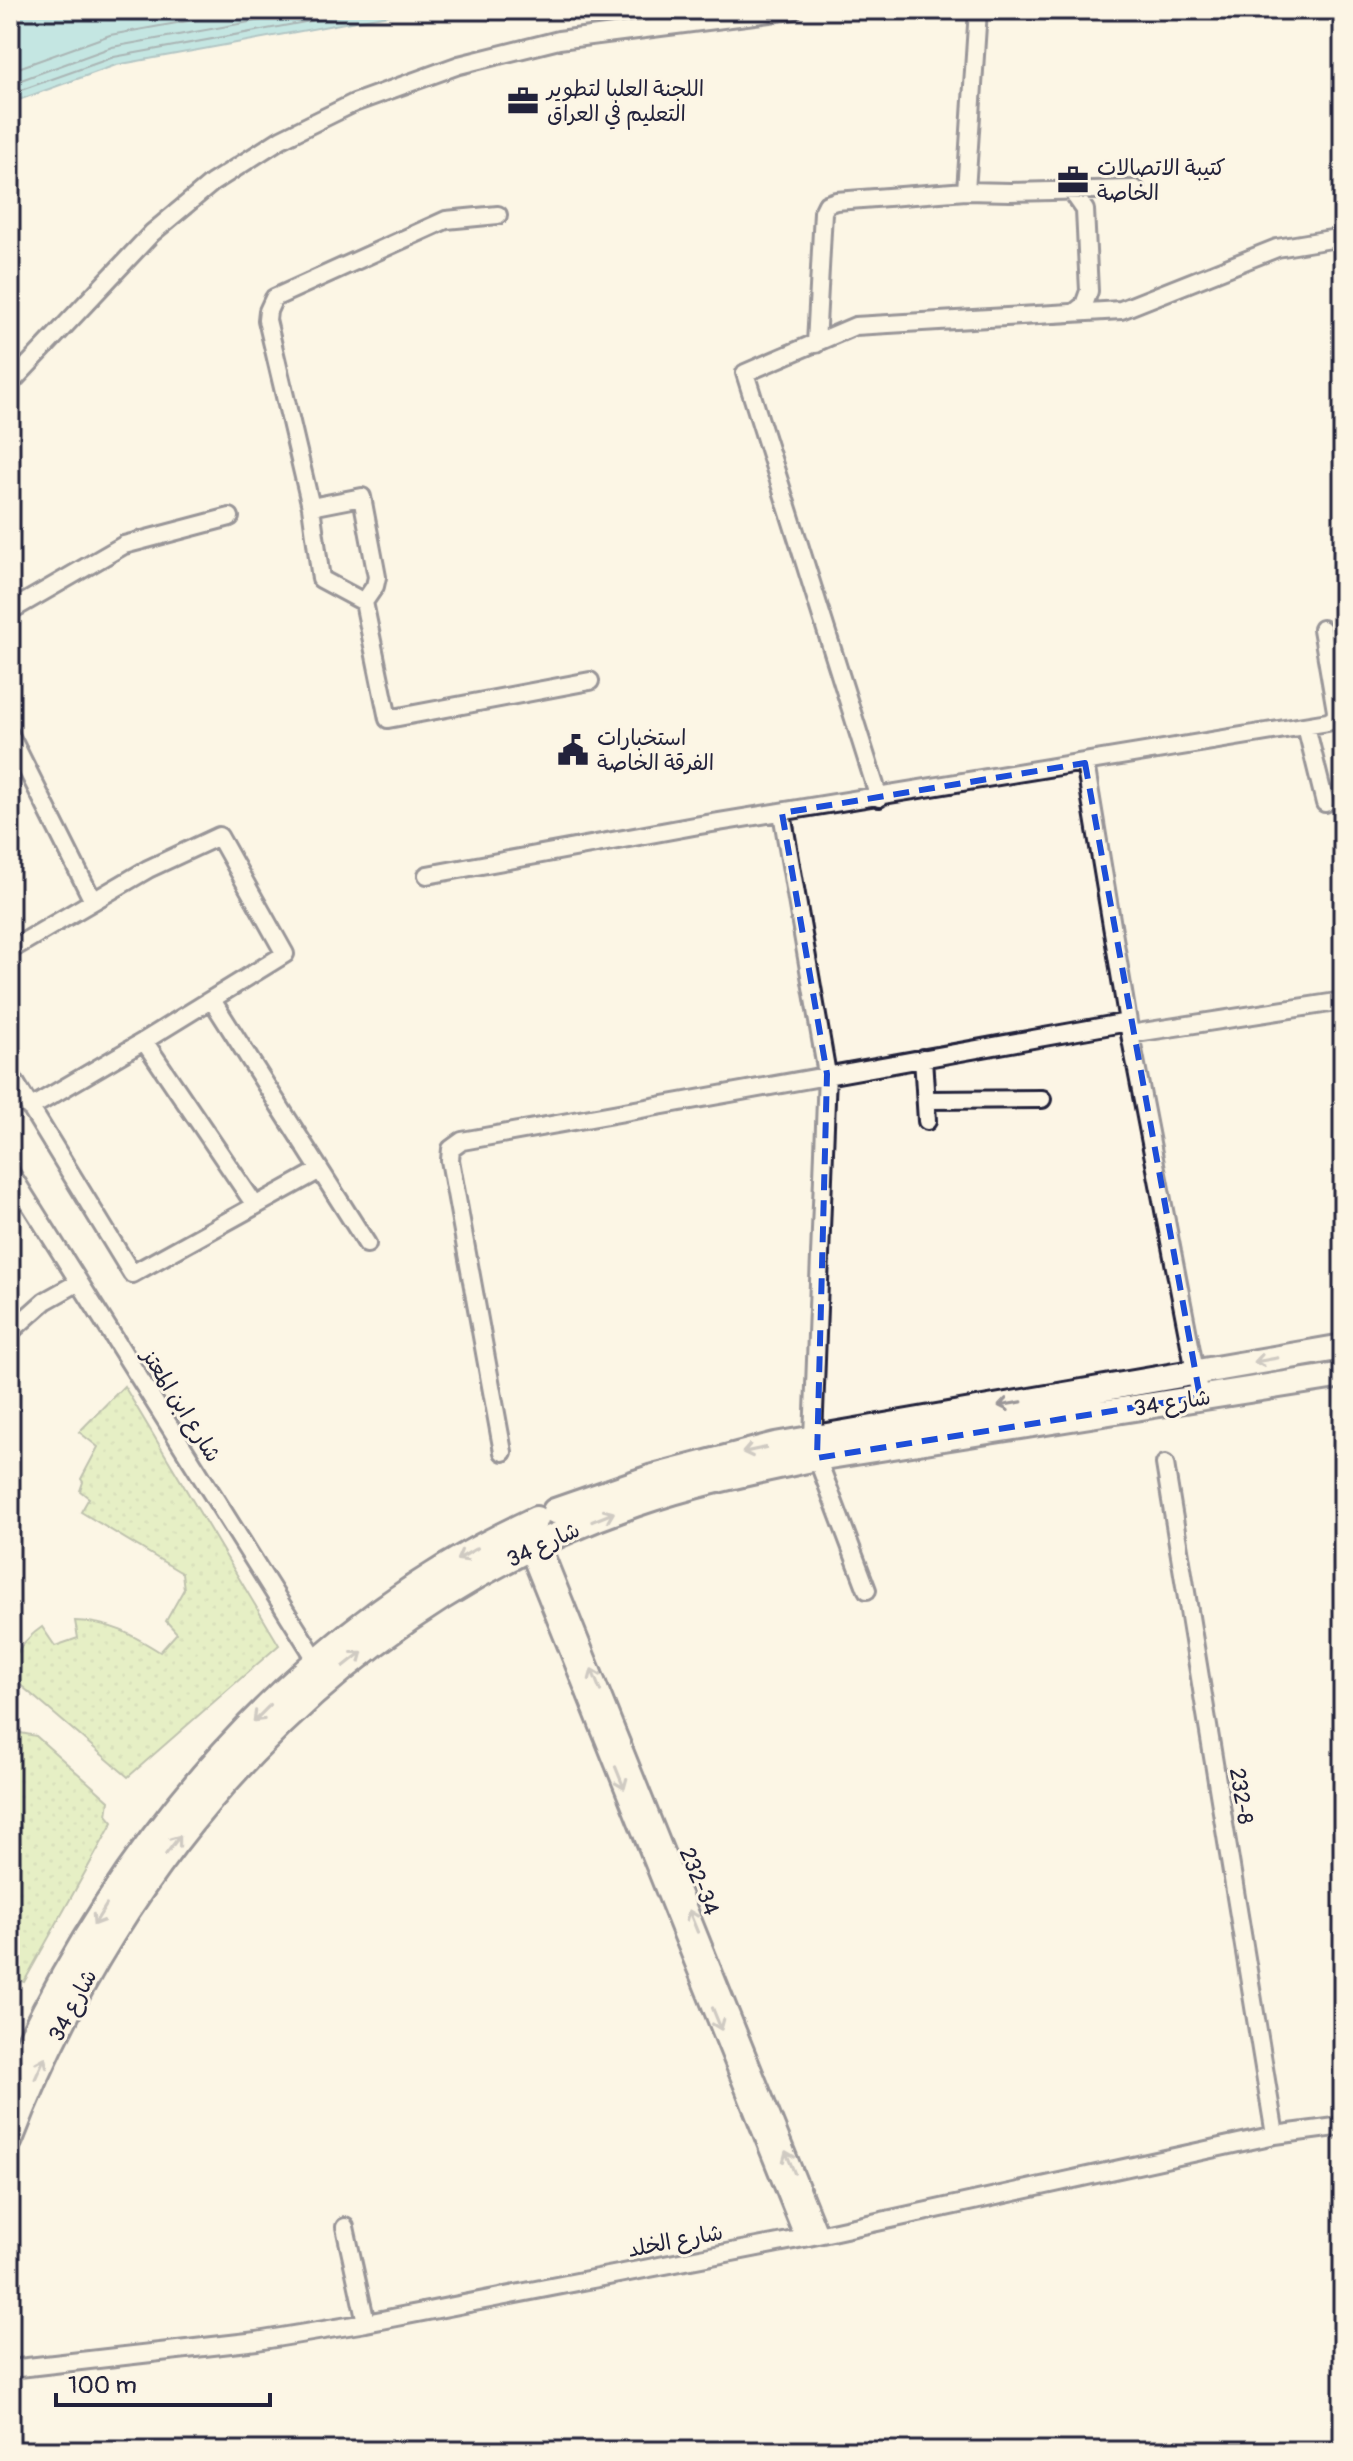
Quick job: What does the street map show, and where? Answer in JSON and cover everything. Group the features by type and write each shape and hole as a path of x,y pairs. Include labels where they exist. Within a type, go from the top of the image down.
{"main road":[{"name":"شارع 34","path":"10,2140 64,2016 116,1927 174,1843 231,1775 292,1712 356,1657 457,1589 534,1547 596,1519 668,1492 742,1473 815,1448 1195,1372 1343,1347"},
{"name":"شارع 34","path":"10,2082 72,1961 121,1881 161,1826 239,1735 317,1661 358,1628 431,1576 488,1542 610,1490 695,1465 1343,1375"}],"street":[{"path":"10,384 152,233 212,183 281,139 354,103 459,65 559,40 793,10"},
{"path":"966,191 978,10"},
{"path":"816,344 823,212 827,204 966,191 1135,189"},
{"path":"1071,190 1085,210 1089,291 1084,305 1074,313"},
{"path":"364,602 321,579 311,507 267,320 268,311 274,298 446,220 498,215"},
{"path":"879,798 745,373 855,326 1121,310 1277,248 1343,237"},
{"path":"311,507 362,497 377,577 364,602 388,719 590,681"},
{"path":"10,611 124,545 230,517"},
{"path":"427,875 694,826 1328,722 1335,718 1336,711 1322,629"},
{"path":"1306,726 1325,803"},
{"path":"10,735 93,901"},
{"path":"1085,763 1129,1028 1200,1397"},
{"path":"782,813 827,1074 815,1448 867,1590"},
{"path":"10,950 148,869 219,836 285,954 30,1108"},
{"path":"212,1000 367,1244"},
{"path":"503,1452 450,1160 451,1149 462,1141 923,1058 1129,1028 1343,1003"},
{"path":"144,1041 255,1205"},
{"path":"923,1058 927,1121"},
{"path":"11,1080 132,1274 320,1170"},
{"path":"926,1100 1042,1099"},
{"name":"شارع ابن المعتز","path":"10,1172 317,1661"},
{"path":"10,1332 45,1301 79,1282"},
{"name":"232-8","path":"1165,1464 1275,2135"},
{"name":"232-34","path":"534,1547 812,2236"},
{"name":"شارع الخلد","path":"10,2369 257,2341 366,2323 812,2236 1275,2135 1343,2126"},
{"path":"345,2227 366,2323"}],"highlighted area":[{"path":"1085,763 1200,1397 817,1458 827,1074 782,813"}],"green space":[{"path":"124,1386 279,1645 128,1777 10,1676 20,1648 42,1627 55,1646 78,1638 75,1621 120,1630 160,1652 177,1633 166,1621 184,1589 182,1573 81,1512 89,1498 80,1491 81,1479 98,1447 79,1432"},
{"path":"10,1731 36,1736 109,1801 107,1815 113,1822 24,1982 10,1976"}],"water":[{"path":"10,10 416,10 116,65 10,103"}],"place":[{"name":"اللجنة العليا لتطوير التعليم في العراق","path":"523,101"},
{"name":"كتيبة الاتصالات الخاصة","path":"1073,180"},
{"name":"استخبارات الفرقة الخاصة","path":"573,750"}]}
